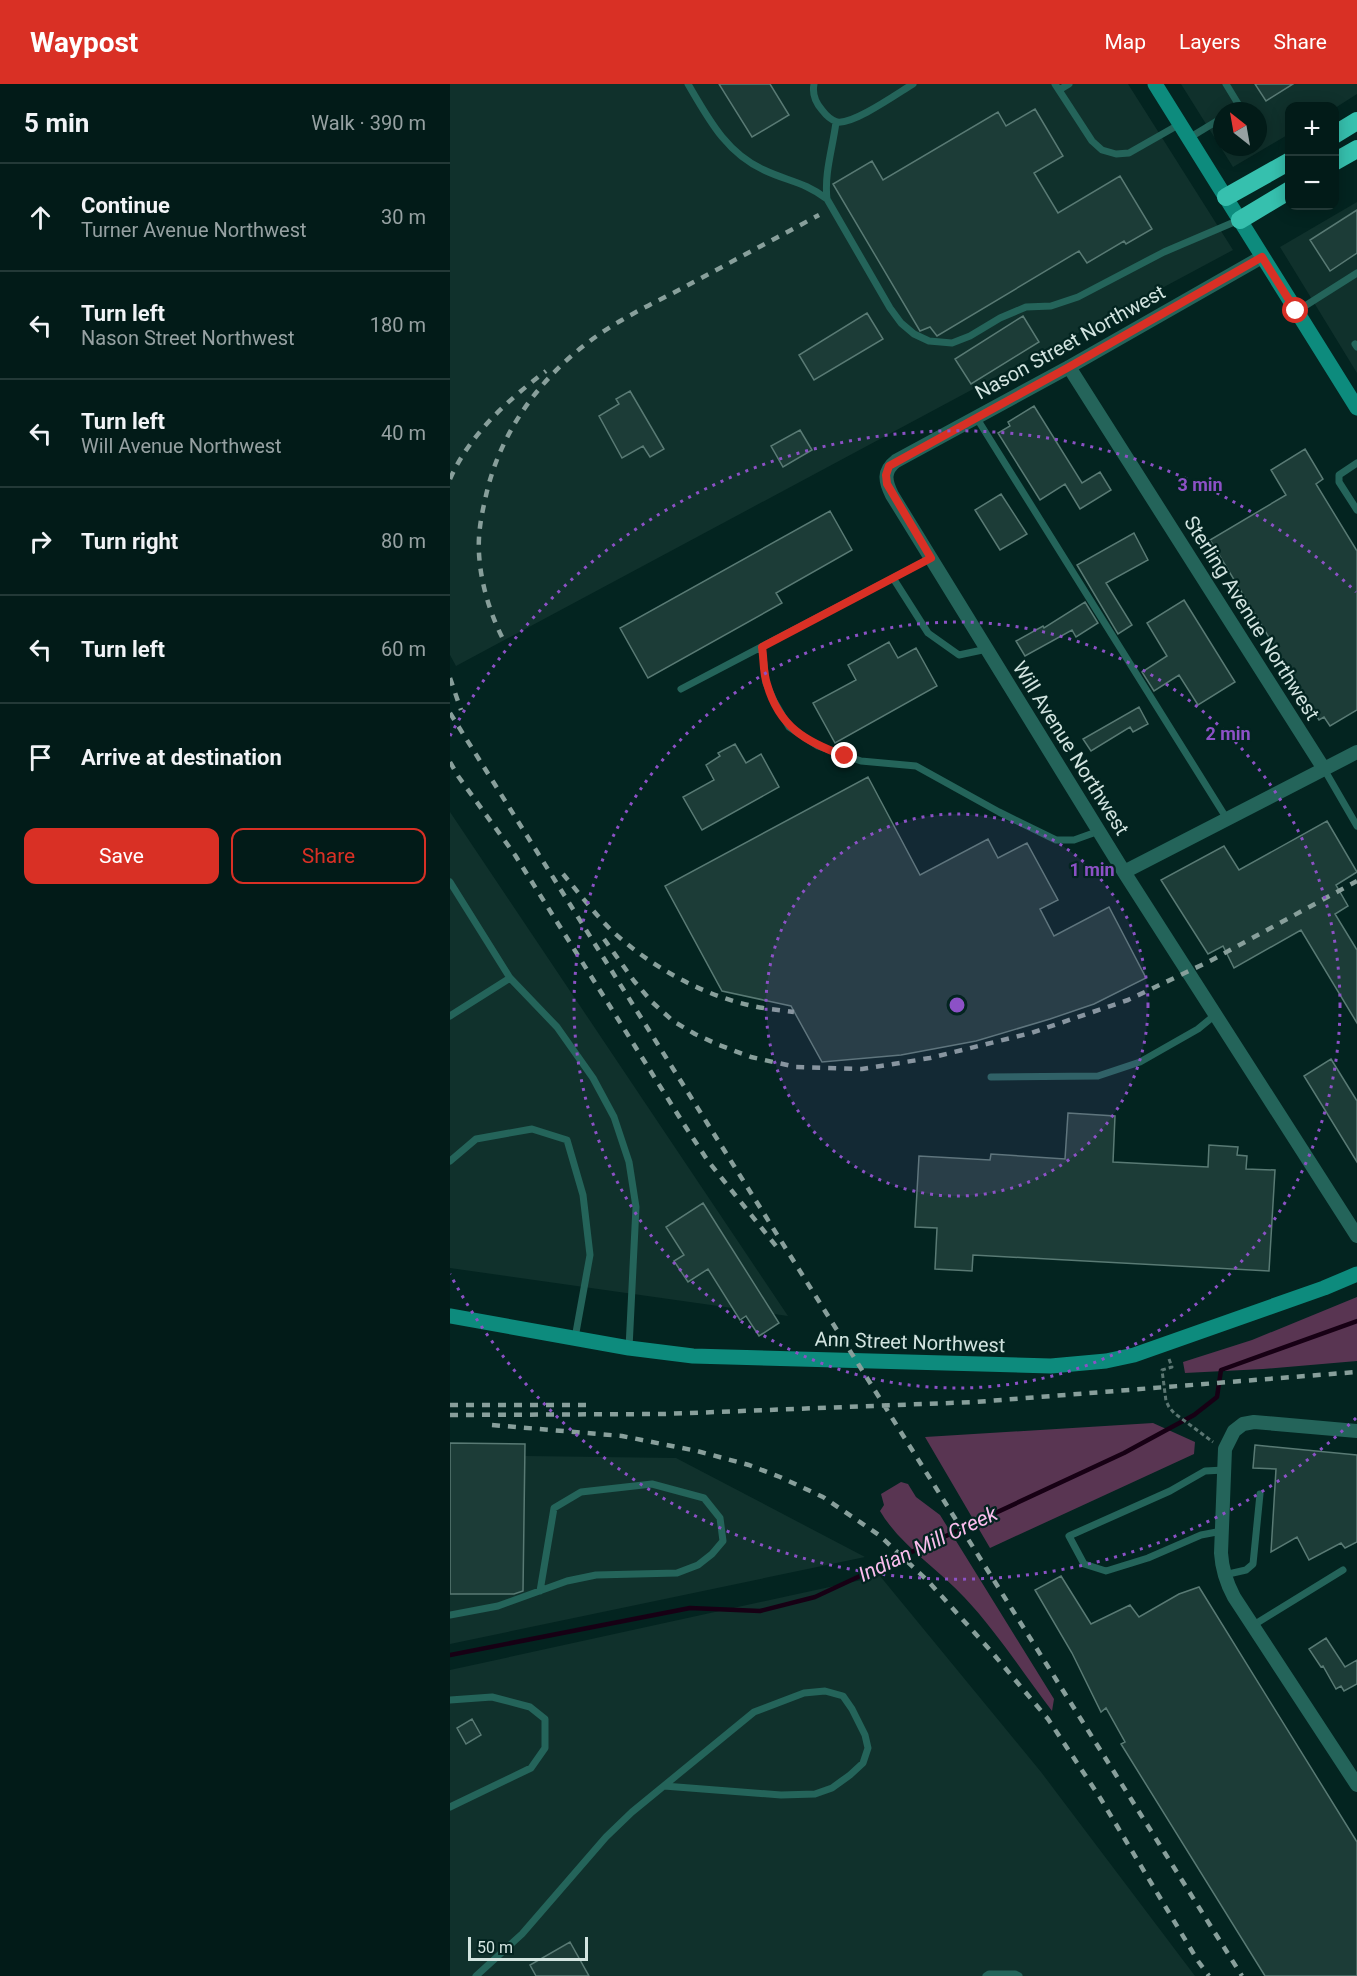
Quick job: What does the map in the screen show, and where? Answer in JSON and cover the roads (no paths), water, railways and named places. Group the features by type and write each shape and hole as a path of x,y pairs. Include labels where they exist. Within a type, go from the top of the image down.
{"highway":[{"path":"1339,133 1357,122"},
{"path":"1339,160 1357,149"},
{"path":"1226,197 1285,164"},
{"path":"1240,220 1285,193"}],"main road":[{"path":"1155,84 1357,408"},
{"name":"Ann Street Northwest","path":"450,1316 629,1348 693,1356 1051,1366 1134,1356 1357,1274"}],"street":[{"name":"Nason Street Northwest","path":"896,460 1069,367 1262,257"},
{"name":"Sterling Avenue Northwest","path":"1069,367 1324,769"},
{"name":"Will Avenue Northwest","path":"896,460 889,466 886,475 887,484 1124,872 1357,1236"},
{"path":"1124,872 1357,752"},
{"path":"1357,1431 1254,1422 1243,1424 1234,1431 1225,1449 1221,1553 1224,1575 1234,1597 1357,1785"}],"lane":[{"path":"688,84 729,147 742,158 764,170 803,184 827,199"},
{"path":"814,84 812,90 816,104 836,122 848,121 865,113 913,84"},
{"path":"1069,84 1057,87 1092,141 1102,150 1116,154 1129,153 1180,124"},
{"path":"1226,84 1237,102"},
{"path":"836,122 826,178 827,199 880,293 901,323 914,334 929,341 952,343 1026,307 1051,306 1078,297 1164,252 1240,220"},
{"path":"1189,138 1213,123"},
{"path":"1296,311 1357,273"},
{"path":"976,417 1227,819"},
{"path":"1357,463 1339,475 1339,482 1357,510"},
{"path":"681,689 931,558"},
{"path":"893,578 928,633 959,655 987,649"},
{"path":"762,647 766,683 774,702 789,727 818,746 861,761 916,766 1056,840 1074,840 1099,831"},
{"path":"1324,769 1354,812 1357,825"},
{"path":"450,882 510,978 557,1027 593,1078 614,1117 625,1151 636,1207 629,1348"},
{"path":"450,1016 510,978"},
{"path":"991,1077 1098,1076 1140,1062 1198,1029 1215,1014"},
{"path":"450,1161 476,1139 532,1129 567,1140 583,1195 590,1255 575,1338"},
{"path":"1222,1531 1201,1535 1148,1558 1106,1571 1084,1564 1069,1536 1170,1491 1205,1471 1224,1470"},
{"path":"450,1615 498,1606 540,1591 567,1581 596,1575 677,1573 698,1565 723,1541 720,1518 704,1498 652,1485 581,1492 554,1508 540,1591"},
{"path":"1224,1575 1246,1570 1253,1564 1260,1494"},
{"path":"1252,1626 1343,1570"},
{"path":"476,1976 522,1934 606,1837 632,1812 754,1712 804,1694 825,1690 843,1696 865,1735 868,1748 863,1763 850,1775 832,1788 815,1794 770,1794 664,1786"},
{"path":"450,1700 492,1697 530,1707 545,1719 545,1748 531,1768 450,1808"},
{"path":"986,1976 1016,1974 1019,1976"}],"waterway":[{"name":"Indian Mill Creek","path":"450,1655 690,1608 760,1611 815,1597 1124,1453 1194,1415 1217,1397 1221,1370 1357,1321"}],"railway":[{"path":"502,637 483,584 479,555 480,524 493,471 504,444 517,419 534,395 574,354 622,320 819,215"},
{"path":"450,479 468,447 491,419 546,371"},
{"path":"450,678 461,710"},
{"path":"450,713 1242,1976"},
{"path":"450,762 515,855 708,1161 776,1246"},
{"path":"563,874 611,930 659,967 714,995 758,1007 794,1012"},
{"path":"604,939 652,1002 673,1021 695,1034 751,1057 796,1067 862,1069 930,1058 1031,1033 1128,1000 1210,961 1357,881"},
{"path":"450,1415 664,1414 975,1402 1357,1372"},
{"path":"450,1405 594,1405"},
{"path":"492,1425 622,1436 697,1451 749,1465 823,1497 879,1535 928,1581 1048,1719 1099,1796 1209,1976"}]}
